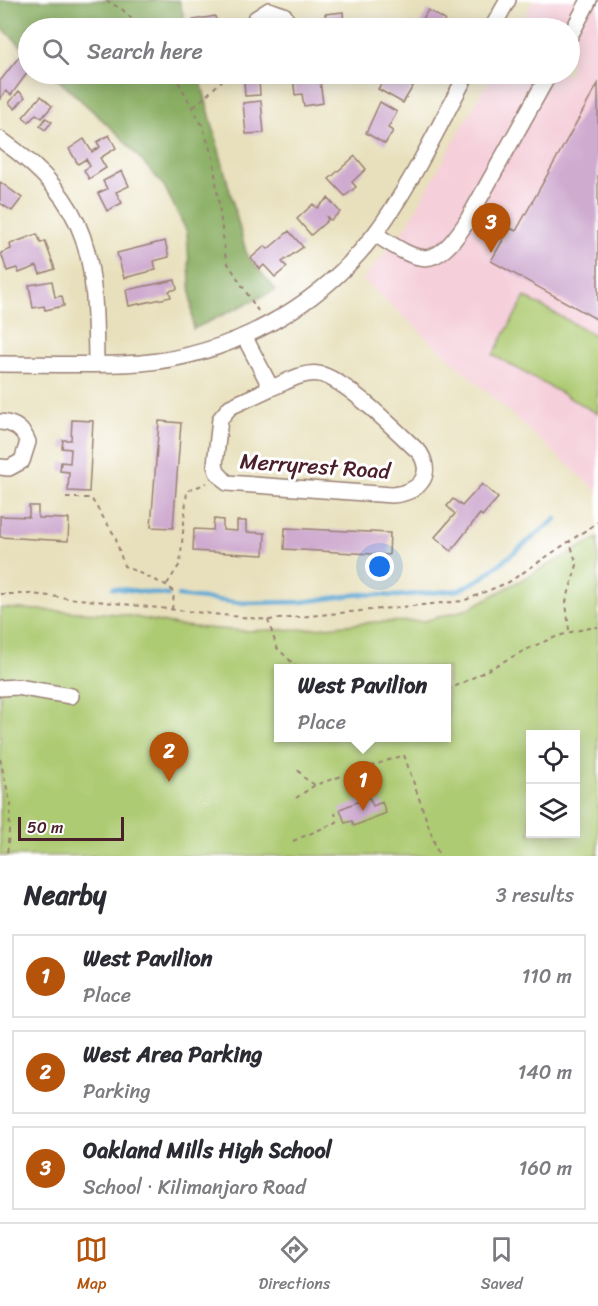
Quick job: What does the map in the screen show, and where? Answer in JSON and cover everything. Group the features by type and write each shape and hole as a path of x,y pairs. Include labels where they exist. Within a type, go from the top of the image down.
{"street":[{"path":"498,18 508,0"},
{"path":"580,18 589,0"},
{"path":"256,18 268,5 285,18"},
{"path":"0,364 142,363 182,357 244,336 310,298 356,257 375,234 461,84"},
{"path":"375,234 405,253 432,258 442,254 466,223 543,84"},
{"path":"0,139 21,154 54,186 67,204 80,231 94,277 96,364"},
{"path":"244,336 271,388"},
{"name":"Merryrest Road","path":"307,374 319,374 342,384 420,453 426,462 423,481 406,494 392,495 235,486 221,478 215,465 218,427 223,412 271,388 307,374"},
{"path":"0,422 10,423 18,428 28,442 22,461 9,468 0,467"},
{"path":"0,688 16,687 71,696"}],"path":[{"path":"106,0 123,10 131,18"},
{"path":"180,84 193,107 213,158 226,260 258,312"},
{"path":"193,107 217,84"},
{"path":"167,584 180,564 187,491 221,478"},
{"path":"66,498 91,498 115,536 124,566 131,572 167,584 173,590 172,609"},
{"path":"0,594 33,594 268,620 463,601 509,582 598,522"},
{"path":"569,631 566,602 577,565 570,542"},
{"path":"268,620 277,648 293,664"},
{"path":"451,688 529,647 569,631 598,627"},
{"path":"296,798 315,785 404,755 439,856"},
{"path":"0,759 11,805 7,856"},
{"path":"298,770 303,777 315,785"},
{"path":"293,841 337,822 334,813"}],"shaded area":[{"path":"534,0 598,0 598,492 363,280 406,227 486,84 580,84 580,18 524,18"}],"green space":[{"path":"0,0 179,0 184,18 18,18 18,43 0,26"},
{"path":"63,84 202,84 247,256 276,290 193,329 187,232 164,186 120,136"},
{"path":"525,297 598,337 598,414 493,355"},
{"path":"598,538 598,856 0,856 0,608 120,614 181,626 244,631 306,629 375,622 424,621 468,609"}],"building":[{"path":"428,10 442,18 424,18"},
{"path":"343,12 343,18 325,18 325,14"},
{"path":"18,58 19,84 11,95 6,91 0,99 0,81"},
{"path":"244,84 259,84 260,95 245,96"},
{"path":"294,84 320,84 323,103 304,106 302,94 295,95"},
{"path":"381,84 414,84 403,103 378,89"},
{"path":"598,84 598,320 491,261 510,228 516,231"},
{"path":"19,91 25,97 15,109 9,103"},
{"path":"41,96 52,106 42,118 36,114 29,122 23,117"},
{"path":"261,101 264,133 246,134 243,103"},
{"path":"380,102 397,112 388,128 393,131 385,144 366,133"},
{"path":"46,118 52,122 45,130 40,126"},
{"path":"109,135 116,148 100,158 106,168 89,179 84,170 90,166 86,159 78,164 69,149 84,139 92,152 100,147 97,142"},
{"path":"355,156 366,169 352,182 356,187 345,196 329,179"},
{"path":"122,171 129,186 116,192 122,203 107,211 98,193 107,189 103,181"},
{"path":"0,182 22,198 12,211 0,203"},
{"path":"328,198 340,212 331,220 326,216 328,220 311,235 297,219 313,204 317,208"},
{"path":"289,231 303,247 282,262 287,267 275,277 264,265 260,269 251,258 265,246 268,249"},
{"path":"37,234 41,243 45,241 55,269 40,274 37,266 19,273 17,268 7,271 1,253 11,249 10,244"},
{"path":"165,241 169,257 154,261 156,270 124,278 117,253"},
{"path":"175,280 177,289 169,291 171,297 129,306 126,290"},
{"path":"52,281 55,297 62,296 64,306 45,310 44,306 33,308 29,285"},
{"path":"72,420 93,421 89,492 68,491 69,472 60,471 61,462 70,463 71,449 62,448 63,440 71,440"},
{"path":"159,421 181,423 173,528 151,527"},
{"path":"482,484 498,498 482,516 480,514 451,551 435,537 455,514 447,506 453,499 462,506"},
{"path":"29,506 38,506 38,518 69,519 68,541 0,537 0,516 29,517"},
{"path":"214,519 223,520 223,530 237,531 237,521 246,521 246,532 265,533 264,555 193,551 194,529 213,530"},
{"path":"285,528 390,533 389,555 284,549"},
{"path":"369,797 373,806 382,802 386,813 354,826 352,821 345,823 340,809"}],"waterway":[{"path":"178,596 243,603 302,602 361,594 397,596 459,590 482,578 556,519"},
{"path":"113,588 168,595"}],"place":[{"name":"Oakland Mills High School","path":"491,253"},
{"name":"West Area Parking","path":"169,782"},
{"name":"West Pavilion","path":"363,811"}]}
